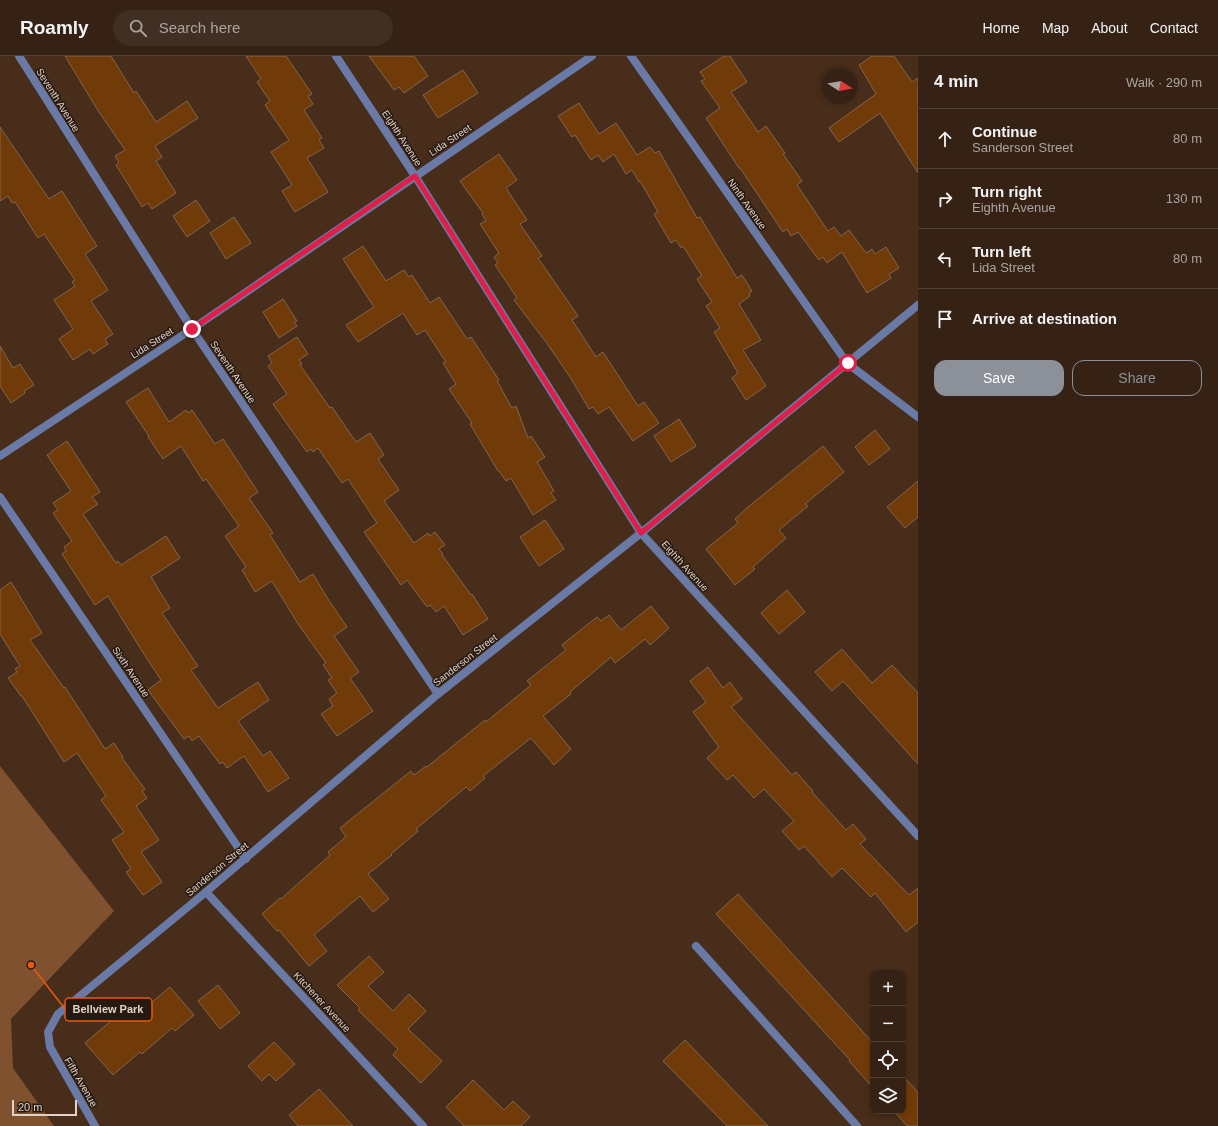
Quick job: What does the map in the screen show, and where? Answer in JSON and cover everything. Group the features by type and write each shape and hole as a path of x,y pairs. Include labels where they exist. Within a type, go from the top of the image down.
{"street":[{"name":"Seventh Avenue","path":"19,56 192,329 438,694"},
{"name":"Eighth Avenue","path":"336,56 415,176 641,533 918,836"},
{"name":"Lida Street","path":"0,456 192,329 592,56"},
{"name":"Ninth Avenue","path":"631,56 848,363 918,417"},
{"name":"Sanderson Street","path":"50,1047 48,1032 58,1014 246,859 438,694 641,533 918,305"},
{"name":"Sixth Avenue","path":"0,497 246,859"},
{"name":"Kitchener Avenue","path":"206,892 423,1126"},
{"path":"696,946 857,1126"},
{"name":"Fifth Avenue","path":"50,1047 95,1126"}],"shaded area":[{"path":"0,766 114,911 11,1019 13,1068 54,1126 0,1126"}],"building":[{"path":"65,56 111,56 134,93 136,91 156,122 187,101 198,118 155,146 162,157 156,161 176,193 152,209 148,203 142,207 116,165 119,162 115,156 125,150 97,109"},
{"path":"246,56 286,56 312,94 308,96 313,104 304,110 322,138 319,140 324,148 307,158 328,192 295,212 282,191 292,185 271,152 289,140 265,105 270,101 257,82 261,79"},
{"path":"369,56 414,56 428,76 404,93 399,87 394,90"},
{"path":"724,56 730,56 747,82 731,92 758,132 766,126 785,153 783,154 802,181 797,185 828,231 834,227 841,236 849,230 866,253 872,249 875,254 886,247 899,268 889,274 891,278 867,293 842,252 827,263 823,257 819,260 798,232 791,236 787,229 783,232 706,118 720,108 701,81 705,79 700,72"},
{"path":"872,56 894,56 912,82 918,78 918,173 880,113 839,142 829,128 876,94 859,65"},
{"path":"463,70 478,93 438,118 423,95"},
{"path":"579,103 599,134 616,123 637,155 650,147 655,153 659,151 697,218 700,217 737,278 742,275 752,291 749,293 750,296 739,304 761,340 743,350 766,386 746,400 732,378 738,373 714,332 720,328 706,306 712,302 697,279 702,276 683,246 681,248 676,240 671,243 654,214 658,212 640,181 639,182 632,170 626,174 614,154 603,162 598,155 591,160 575,135 572,137 558,116"},
{"path":"0,127 49,199 62,191 97,246 85,254 108,290 91,301 113,334 105,339 108,344 93,354 90,349 73,360 59,339 73,329 54,300 75,286 72,282 75,280 44,234 38,238 15,202 12,203 8,196 0,201"},
{"path":"499,154 517,180 506,188 527,220 520,224 542,256 538,258 578,316 572,320 596,357 603,352 638,406 644,402 659,423 633,441 609,407 598,414 593,407 589,409 570,377 546,342 514,300 517,298 495,265 498,263 494,257 499,253 480,224 486,221 482,214 483,213 460,181"},
{"path":"196,200 210,221 187,237 173,216"},
{"path":"234,217 251,243 226,259 210,233"},
{"path":"363,246 386,281 404,270 409,277 412,275 430,303 439,297 467,339 471,337 499,380 497,381 512,408 516,406 528,438 531,436 545,457 537,462 554,491 551,493 556,500 533,515 511,478 506,481 498,471 470,424 472,423 449,389 456,384 443,363 446,362 425,330 417,335 403,313 358,342 346,325 374,307 343,259"},
{"path":"283,299 297,321 294,322 297,326 279,338 263,312"},
{"path":"297,337 308,354 299,360 302,364 300,365 330,408 332,407 356,442 370,433 384,455 378,459 399,490 384,501 414,543 428,533 430,536 435,532 445,545 439,549 443,554 442,555 471,595 472,594 488,619 463,635 444,606 436,612 430,605 427,607 407,580 401,585 364,532 377,523 348,479 342,483 318,448 313,452 311,449 307,452 273,404 287,394 268,366 272,363 268,356"},
{"path":"0,346 13,368 20,364 34,385 24,391 25,393 11,403 0,386"},
{"path":"148,388 169,422 186,410 188,413 192,410 215,444 223,439 258,492 249,498 273,533 270,535 300,582 313,574 347,627 334,636 359,672 350,678 373,711 337,736 321,714 333,706 329,699 337,693 328,680 332,678 323,665 326,663 298,624 272,581 255,592 242,570 246,567 225,536 239,526 206,479 203,481 181,446 163,459 126,402"},
{"path":"679,419 696,446 671,462 654,436"},
{"path":"875,430 890,449 869,465 855,447"},
{"path":"67,441 100,492 92,497 98,504 83,514 116,563 118,561 121,565 166,536 180,558 151,577 170,608 162,613 198,666 191,670 218,708 258,682 269,700 238,721 263,756 270,751 289,778 268,792 244,756 227,768 223,762 220,764 199,736 192,741 189,736 184,739 148,690 161,680 108,596 95,605 62,554 66,551 64,547 72,541 53,513 58,510 53,503 71,491 47,455"},
{"path":"823,446 844,472 805,504 808,506 779,530 786,538 753,567 755,569 735,585 706,549 738,523 735,519 748,507"},
{"path":"918,481 918,517 905,528 887,507"},
{"path":"545,520 564,549 539,566 520,537"},
{"path":"11,582 42,633 30,640 64,688 65,687 105,749 114,743 123,757 122,758 145,789 142,791 147,798 136,806 159,840 141,852 162,882 143,895 126,872 131,869 112,840 124,832 101,800 106,796 77,753 64,762 22,696 8,678 17,672 15,669 20,666 0,634 0,590"},
{"path":"787,590 805,612 779,634 761,613"},
{"path":"651,606 669,628 650,645 645,639 615,663 611,657 570,692 571,694 543,716 571,749 554,765 531,738 483,776 485,778 470,791 466,787 416,829 418,831 391,854 392,855 368,874 389,899 373,912 360,896 314,935 327,951 309,966 279,930 277,931 262,914 330,855 328,852 346,837 340,828 411,771 414,775 426,766 427,767 485,720 486,722 531,685 527,681 566,650 562,645 597,617 601,621 609,615 621,630"},
{"path":"842,649 872,683 892,665 918,693 918,764 843,681 832,691 815,672"},
{"path":"708,667 723,688 730,682 742,699 731,707 792,775 796,772 846,830 853,824 866,839 860,844 909,895 918,888 918,922 906,932 875,893 871,897 842,868 832,877 804,846 799,850 782,831 794,821 764,789 754,798 733,775 727,780 707,758 719,747 693,712 706,702 690,681"},
{"path":"738,894 870,1040 870,1085 849,1061 850,1060 716,914"},
{"path":"369,956 384,972 368,986 393,1011 409,994 426,1011 408,1029 442,1061 421,1083 393,1055 398,1049 358,1010 360,1008 337,985"},
{"path":"218,985 240,1013 220,1029 198,1001"},
{"path":"170,987 194,1015 175,1031 172,1028 142,1054 140,1052 113,1075 85,1043 112,1020 110,1017 133,997 144,1009"},
{"path":"685,1040 768,1126 727,1126 663,1061"},
{"path":"274,1042 295,1064 276,1081 269,1074 262,1081 248,1066"},
{"path":"906,1079 918,1092 918,1126 907,1126 897,1114 906,1114"},
{"path":"473,1080 504,1110 513,1101 530,1117 521,1126 464,1126 446,1107"},
{"path":"319,1089 353,1126 298,1126 289,1115"}],"place":[{"name":"Bellview Park","path":"31,965"}],"route":[{"path":"192,329 415,176 641,533 848,363"}]}
